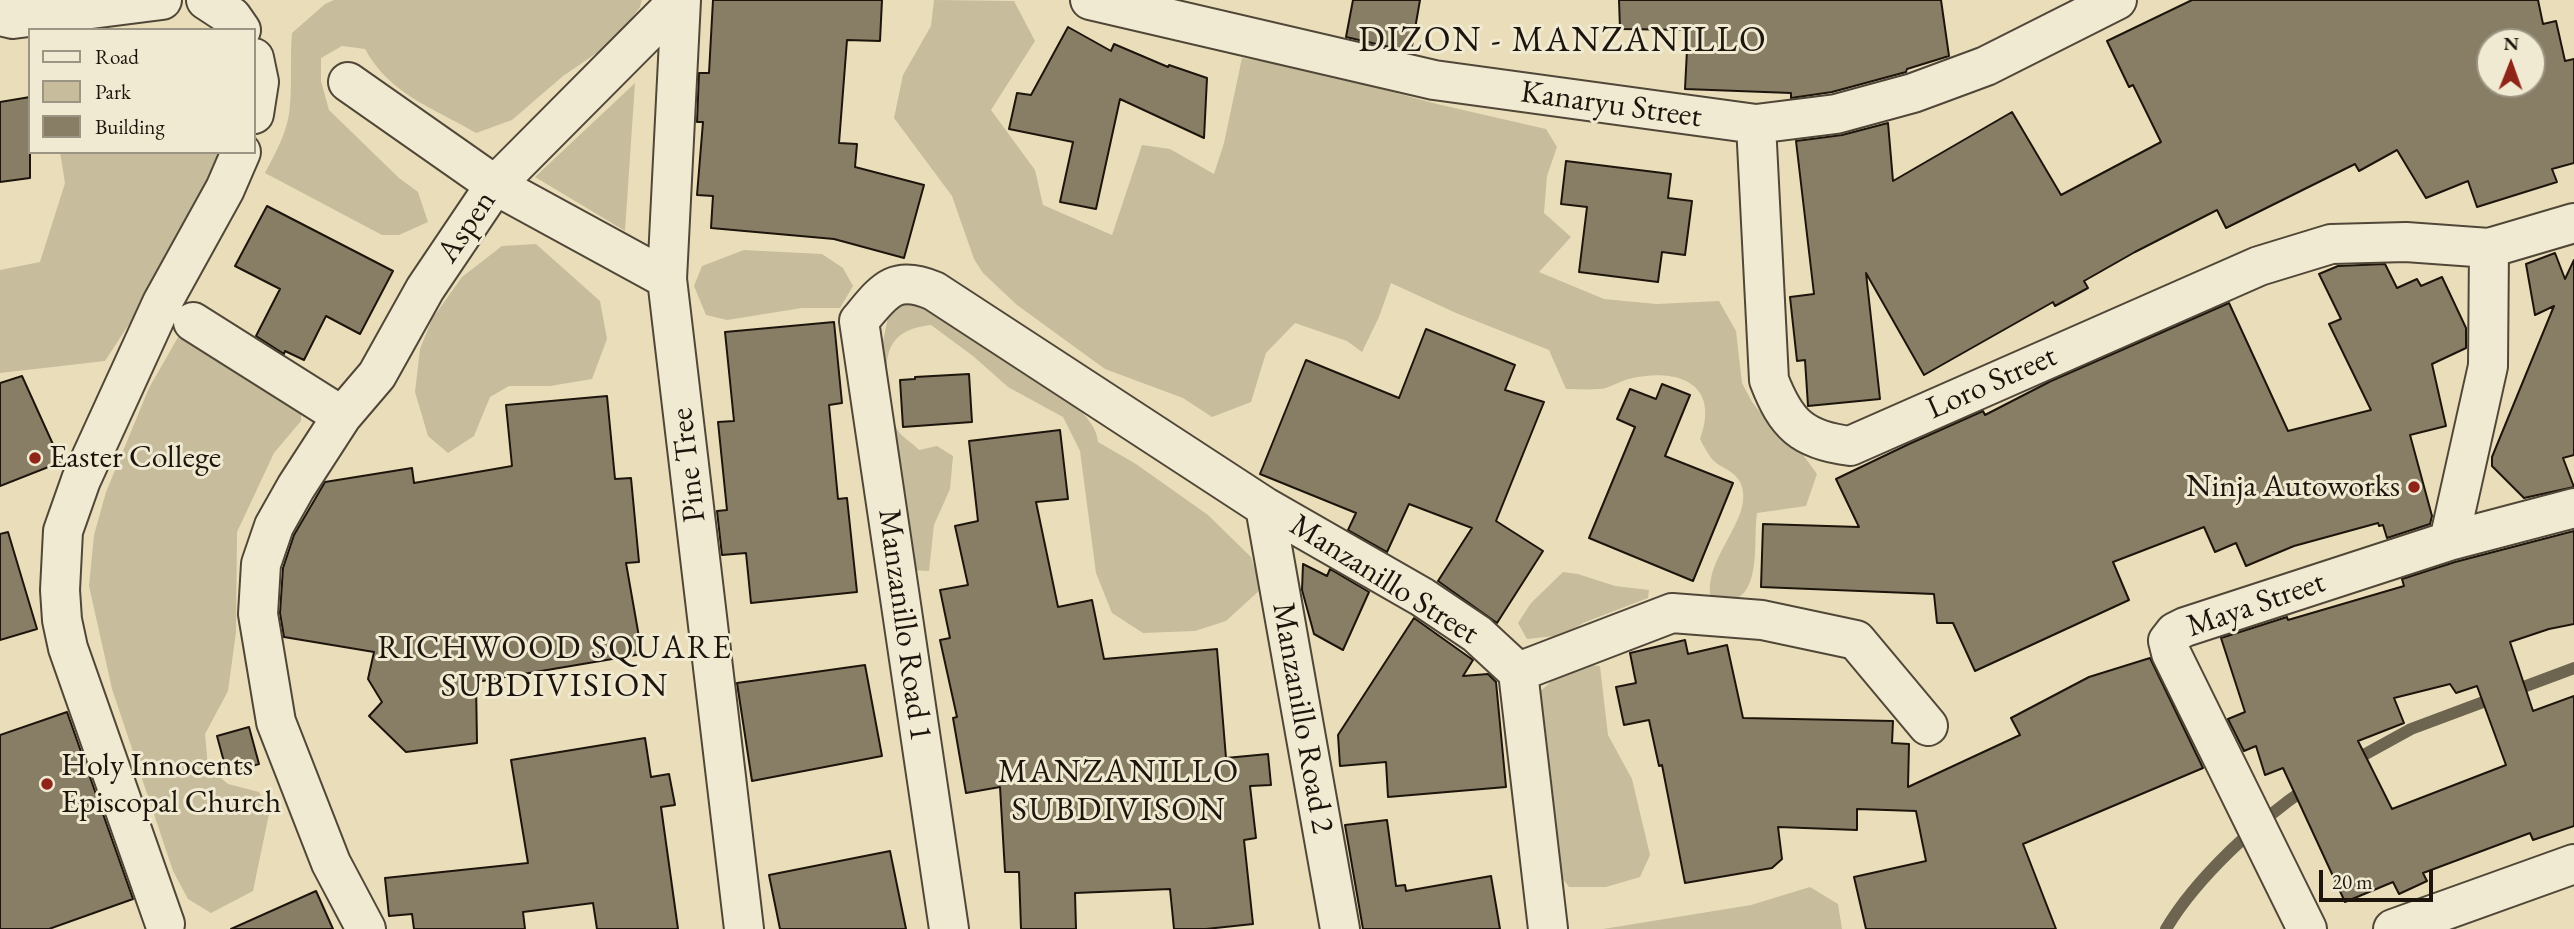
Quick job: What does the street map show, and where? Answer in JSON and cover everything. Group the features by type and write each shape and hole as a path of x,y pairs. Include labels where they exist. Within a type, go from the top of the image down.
{"street":[{"path":"206,0 232,17 240,28"},
{"name":"Aspen","path":"366,929 331,863 276,722 258,614 261,564 274,526 296,486 342,416 377,375 425,289 495,185 680,0"},
{"name":"Pine Tree","path":"680,0 667,279 744,929"},
{"name":"Kanaryu Street","path":"1090,0 1434,80 1756,124 1836,114 1913,93 1986,66 2117,0"},
{"path":"0,16 13,19 152,1"},
{"path":"256,68 259,82 256,101"},
{"path":"348,82 495,185 667,279"},
{"name":"Loro Street","path":"1756,124 1769,380 1781,410 1803,432 1825,443 1850,446 2259,266 2331,244 2406,242 2489,248 2574,223"},
{"path":"165,924 68,648 62,620 60,590 63,531 81,480 162,303 225,189 241,154"},
{"path":"2449,541 2488,366 2489,248"},
{"name":"Manzanillo Street","path":"859,321 876,299 904,282 934,291 1265,507 1422,597 1477,634 1518,671"},
{"name":"Manzanillo Road 1","path":"859,321 949,929"},
{"path":"193,322 342,416"},
{"name":"Manzanillo Road 2","path":"1265,507 1340,929"},
{"name":"Maya Street","path":"2307,929 2171,653 2168,641 2175,632 2449,541 2574,508"},
{"path":"1548,929 1518,671 1672,613 1762,620 1856,640 1928,726"},
{"path":"2393,929 2574,864"}],"green space":[{"path":"334,0 642,0 617,39 563,76 512,120 476,133 400,89 375,65 365,49 342,46 321,58 321,81 329,110 399,178 418,192 428,222 399,235 382,235 265,173 281,140 289,114 292,33 325,4"},
{"path":"934,0 1014,1 1035,41 991,110 1035,170 1043,205 1112,235 1142,145 1170,149 1214,174 1224,143 1242,58 1300,67 1437,104 1546,129 1557,147 1547,176 1544,213 1571,237 1539,272 1604,299 1656,304 1719,301 1736,331 1742,383 1752,402 1777,434 1801,452 1817,474 1806,506 1757,513 1754,562 1748,586 1742,595 1733,600 1711,599 1710,583 1714,568 1736,523 1743,495 1737,478 1711,458 1700,439 1705,420 1705,404 1699,392 1678,378 1663,375 1629,379 1603,389 1566,389 1549,350 1456,313 1391,283 1379,317 1362,352 1347,341 1295,323 1266,353 1251,402 1212,417 1183,398 1105,369 1017,305 983,273 974,259 952,196 894,118 903,75 931,26"},
{"path":"635,83 625,231 535,177"},
{"path":"60,154 226,154 193,226 105,361 0,373 0,270 40,262 65,183"},
{"path":"536,244 600,301 607,339 592,379 550,386 509,386 490,397 474,436 448,453 428,436 415,392 420,349 432,319 462,277 502,246"},
{"path":"744,250 822,254 843,268 853,286 840,308 802,308 727,320 706,315 694,286 702,266"},
{"path":"922,300 1074,403 1092,426 1098,442 1136,464 1208,515 1251,557 1261,589 1226,621 1195,631 1143,633 1112,613 1096,573 1080,451 1063,417 1008,387 973,356 931,325 916,328 896,339 888,357 887,381 892,416 898,431 919,450 937,446 953,456 950,489 934,525 929,571 908,570 877,371 888,317 898,306"},
{"path":"185,325 301,395 301,421 274,453 237,532 236,632 228,691 205,734 208,767 228,784 259,792 269,814 253,891 211,913 188,899 173,871 112,689 89,586 94,535 106,492 149,388"},
{"path":"1563,572 1615,586 1649,590 1648,598 1583,623 1564,635 1527,639 1518,623 1531,603"},
{"path":"1571,664 1600,666 1608,735 1632,779 1650,855 1640,877 1606,887 1569,887 1560,875 1536,695"},
{"path":"1810,887 1838,904 1842,929 1603,929 1751,905"}],"building":[{"path":"713,0 882,0 880,41 847,40 839,143 857,144 855,167 924,185 904,258 834,239 711,228 713,196 697,195 703,122 697,122 699,73 709,73"},
{"path":"1353,0 1420,0 1411,52 1346,37"},
{"path":"1619,0 1941,0 1949,56 1907,69 1906,72 1832,92 1791,98 1791,93 1685,89 1688,30 1620,29"},
{"path":"2192,0 2538,0 2543,24 2556,21 2565,61 2574,59 2574,163 2552,169 2557,182 2477,207 2468,181 2426,198 2397,150 2359,171 2355,164 2226,228 2217,210 2084,281 2088,288 2055,306 2053,302 1924,375 1866,273 1880,399 1808,406 1805,360 1797,361 1790,297 1814,294 1796,141 1842,135 1888,123 1893,181 2012,112 2061,195 2161,142 2133,85 2129,87 2107,41"},
{"path":"1068,27 1111,51 1114,44 1168,67 1169,65 1207,78 1204,138 1120,99 1096,209 1060,202 1073,142 1009,129 1017,93 1031,95"},
{"path":"28,97 30,178 0,182 0,102"},
{"path":"1566,161 1671,174 1668,198 1692,201 1685,255 1662,252 1658,282 1579,272 1587,207 1561,204"},
{"path":"267,206 393,271 360,334 326,316 304,360 285,351 284,354 256,336 280,289 235,266"},
{"path":"2555,253 2565,279 2574,260 2574,455 2563,458 2574,487 2524,498 2492,466 2492,457 2554,306 2535,315 2526,264"},
{"path":"2385,264 2397,288 2417,279 2421,286 2442,277 2466,328 2466,348 2432,364 2446,426 2410,435 2432,516 2430,524 2387,538 2383,525 2379,526 2378,523 2294,546 2246,566 2236,543 2215,552 2204,527 2113,562 2129,600 1975,671 1953,623 1937,623 1934,594 1761,587 1763,524 1859,527 1836,479 1983,411 1985,415 2051,381 2229,303 2288,431 2371,410 2329,324 2341,319 2319,274 2338,266"},
{"path":"834,322 842,403 829,405 838,499 847,498 857,592 751,603 746,553 722,555 717,511 727,510 718,422 734,421 725,332"},
{"path":"1426,329 1515,365 1505,390 1544,402 1496,521 1543,551 1497,623 1438,581 1472,528 1409,504 1387,552 1348,530 1356,513 1260,474 1306,360 1399,398"},
{"path":"969,374 972,422 903,427 900,380"},
{"path":"22,376 61,462 0,486 0,383"},
{"path":"1662,384 1690,395 1665,456 1733,483 1693,581 1589,538 1635,427 1617,419 1630,389 1656,399"},
{"path":"607,396 615,479 631,478 639,562 626,563 642,654 476,682 477,743 406,752 369,716 382,702 368,679 374,652 284,637 280,613 283,568 294,535 325,482 412,468 414,483 512,466 506,405"},
{"path":"1060,430 1068,499 1036,502 1058,607 1092,600 1104,659 1217,649 1226,758 1268,754 1271,785 1250,786 1256,838 1244,840 1253,924 1174,929 1170,889 1075,893 1076,929 1021,929 1019,872 1005,872 1000,787 966,793 953,718 957,717 940,640 950,638 940,590 968,585 955,526 978,521 969,441"},
{"path":"2574,531 2574,624 2510,642 2533,711 2574,696 2574,826 2533,840 2530,833 2423,873 2427,881 2399,894 2393,882 2345,902 2283,768 2265,775 2256,746 2244,751 2228,719 2245,712 2221,638 2287,617 2288,620 2404,586 2402,579 2455,562","holes":["2450,684 2456,693 2477,686 2506,765 2392,809 2358,741 2404,723 2394,698"]},
{"path":"8,532 37,629 0,640 0,534"},
{"path":"1303,564 1327,576 1330,569 1369,592 1343,650 1314,634 1302,590"},
{"path":"1414,618 1473,660 1463,676 1488,674 1496,682 1506,787 1388,797 1386,762 1340,766 1338,735"},
{"path":"1685,640 1688,654 1727,645 1743,718 1893,721 1892,743 1909,744 1908,787 2020,735 2011,718 2089,677 2150,658 2203,768 2023,844 2056,929 1866,929 1854,877 1926,861 1916,811 1857,809 1857,830 1778,827 1782,859 1772,868 1685,883 1662,765 1659,766 1649,720 1624,725 1616,687 1636,683 1630,653"},
{"path":"865,665 882,756 752,781 737,683"},
{"name":"Holy Innocents Episcopal Church","path":"67,712 133,899 49,929 0,929 0,735"},
{"path":"249,727 259,764 227,773 217,736"},
{"path":"645,738 651,777 669,774 675,805 661,807 678,929 597,929 593,903 523,912 525,929 414,929 412,914 389,916 385,878 528,863 511,760"},
{"path":"1387,820 1396,886 1405,885 1406,891 1491,876 1500,929 1363,929 1345,825"},
{"path":"890,851 906,929 780,929 769,875"},
{"path":"316,891 333,929 231,929"}],"waterway":[{"path":"2351,762 2411,729 2574,668"},
{"path":"2166,929 2211,870 2249,833 2308,787"}],"place":[{"name":"Easter College","path":"35,458"},
{"name":"Ninja Autoworks","path":"2414,487"},
{"name":"Holy Innocents Episcopal Church","path":"47,784"}],"district":[{"name":"DIZON - MANZANILLO","path":"1563,41"},
{"name":"RICHWOOD SQUARE SUBDIVISION","path":"555,668"},
{"name":"MANZANILLO SUBDIVISON","path":"1119,792"}]}
